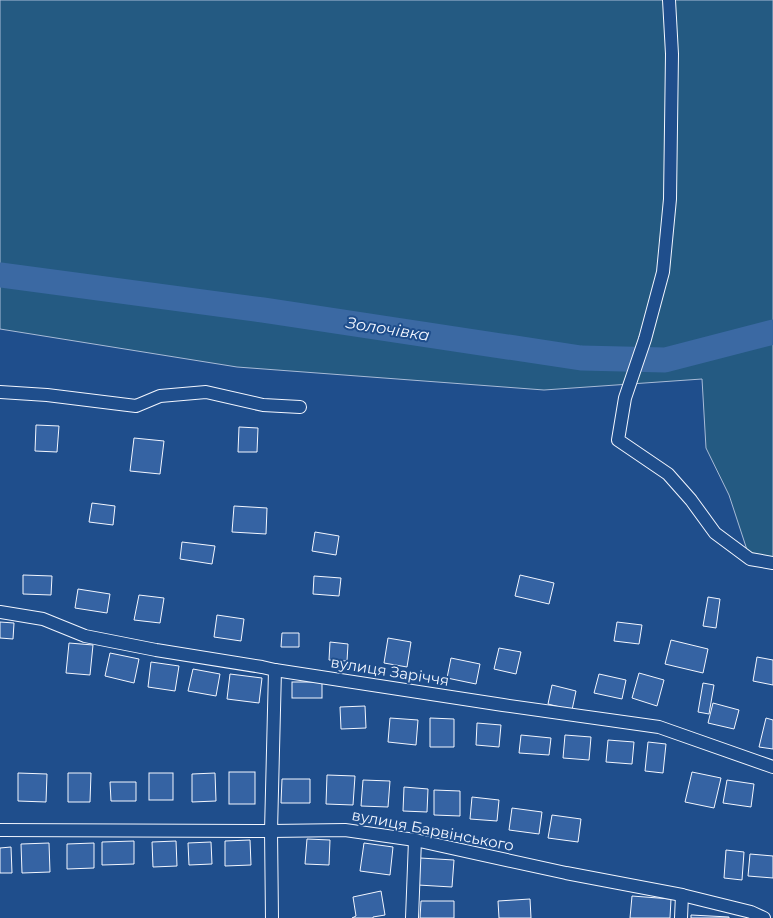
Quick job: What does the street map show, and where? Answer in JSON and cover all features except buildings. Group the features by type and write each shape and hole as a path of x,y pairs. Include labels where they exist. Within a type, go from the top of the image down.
{"street":[{"path":"670,0 672,54 670,199 663,272 645,339 625,398 618,440 668,474 691,500 715,533 750,559 773,563"},
{"path":"0,392 46,395 136,406 160,396 206,392 263,405 300,407"},
{"name":"вулиця Заріччя","path":"0,612 43,620 85,636 156,650 494,704 659,727 773,767"},
{"path":"272,918 270,831 275,670"},
{"name":"вулиця Барвінського","path":"0,830 345,830 415,840 566,873 682,895 751,912 764,918"},
{"path":"412,918 415,840"},
{"path":"681,918 682,895"}],"shaded area":[{"path":"0,0 773,0 773,563 750,559 729,495 706,448 702,379 544,390 237,367 0,329"}],"waterway":[{"name":"Золочівка","path":"0,275 263,310 581,358 665,360 773,332"}]}
